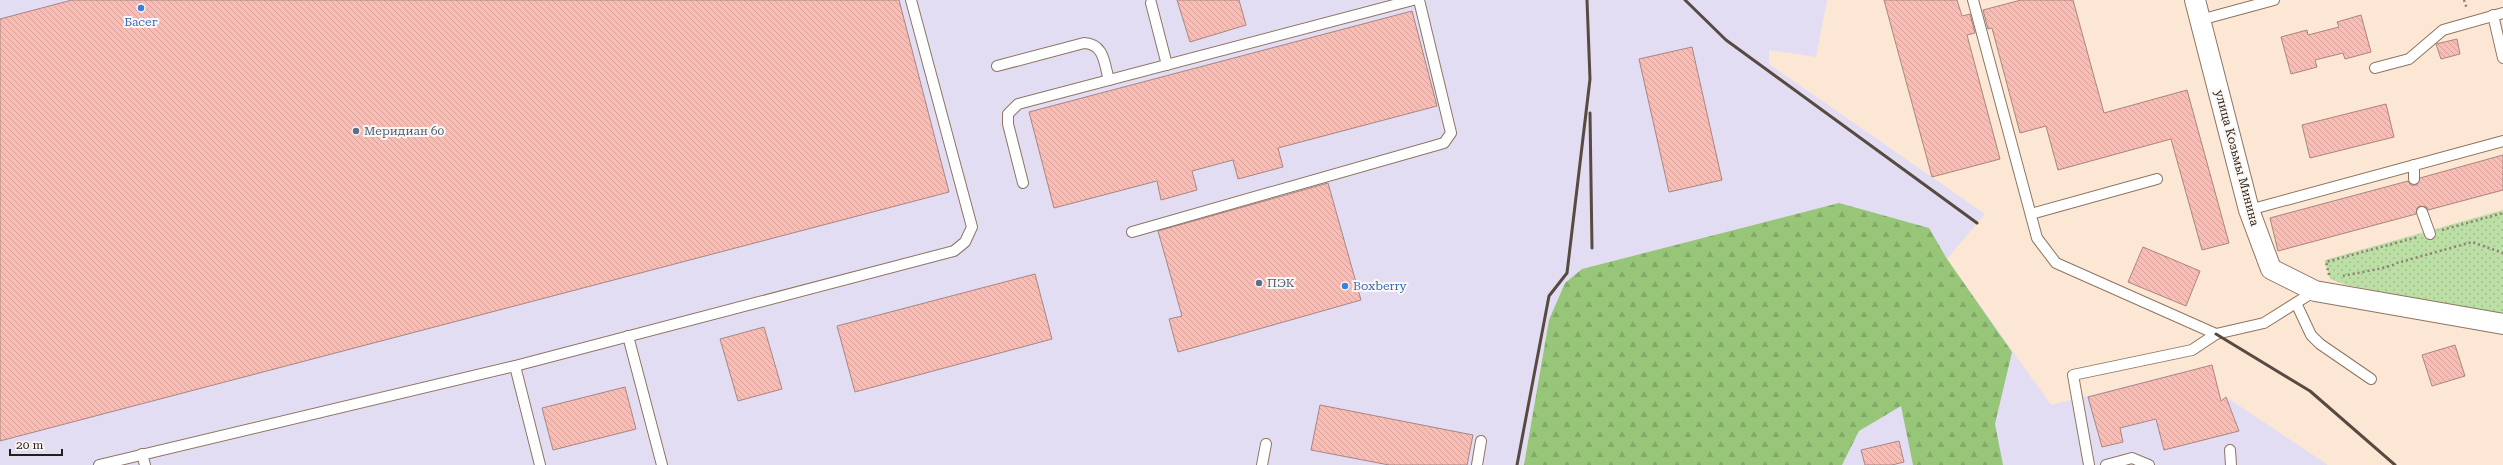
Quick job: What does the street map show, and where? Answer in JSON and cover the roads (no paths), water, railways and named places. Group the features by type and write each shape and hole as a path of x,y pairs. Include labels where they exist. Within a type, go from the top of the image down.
{"street":[{"name":"улица Козьмы Минина","path":"2195,0 2249,210 2271,269 2323,285 2503,324"}],"lane":[{"path":"98,465 515,366 954,251 965,242 972,227 911,0"},
{"path":"1023,183 1008,124 1008,114 1012,108 1109,80 1413,0"},
{"path":"1132,232 1444,143 1451,133 1419,0"},
{"path":"1974,0 2037,238 2056,262 2216,334"},
{"path":"2200,20 2274,0"},
{"path":"1151,3 1167,65"},
{"path":"2375,68 2409,59 2443,30 2498,14 2503,58"},
{"path":"997,66 1084,43 1092,43 1097,46 1101,52 1109,80"},
{"path":"2249,210 2503,141"},
{"path":"2414,165 2414,179"},
{"path":"2030,214 2157,179"},
{"path":"2422,212 2430,234"},
{"path":"2089,465 2072,375 2192,350 2216,334 2264,323 2323,285"},
{"path":"2296,303 2311,335 2320,344 2371,379"},
{"path":"628,336 662,465"},
{"path":"515,366 540,465"},
{"path":"1477,465 1481,441"},
{"path":"1262,465 1266,444"},
{"path":"2230,450 2231,465"},
{"path":"142,454 145,465"},
{"path":"2106,465 2132,458 2149,465"}],"railway":[{"path":"1517,465 1549,296 1567,273 1590,79 1587,0"},
{"path":"1685,0 1726,40 1977,223"},
{"path":"1590,113 1592,248"},
{"path":"2216,334 2310,391 2395,465"}],"place":[{"name":"Басег","path":"141,8"},
{"name":"Меридиан 60","path":"356,131"},
{"name":"ПЭК","path":"1259,283"},
{"name":"Boxberry","path":"1345,286"}]}
